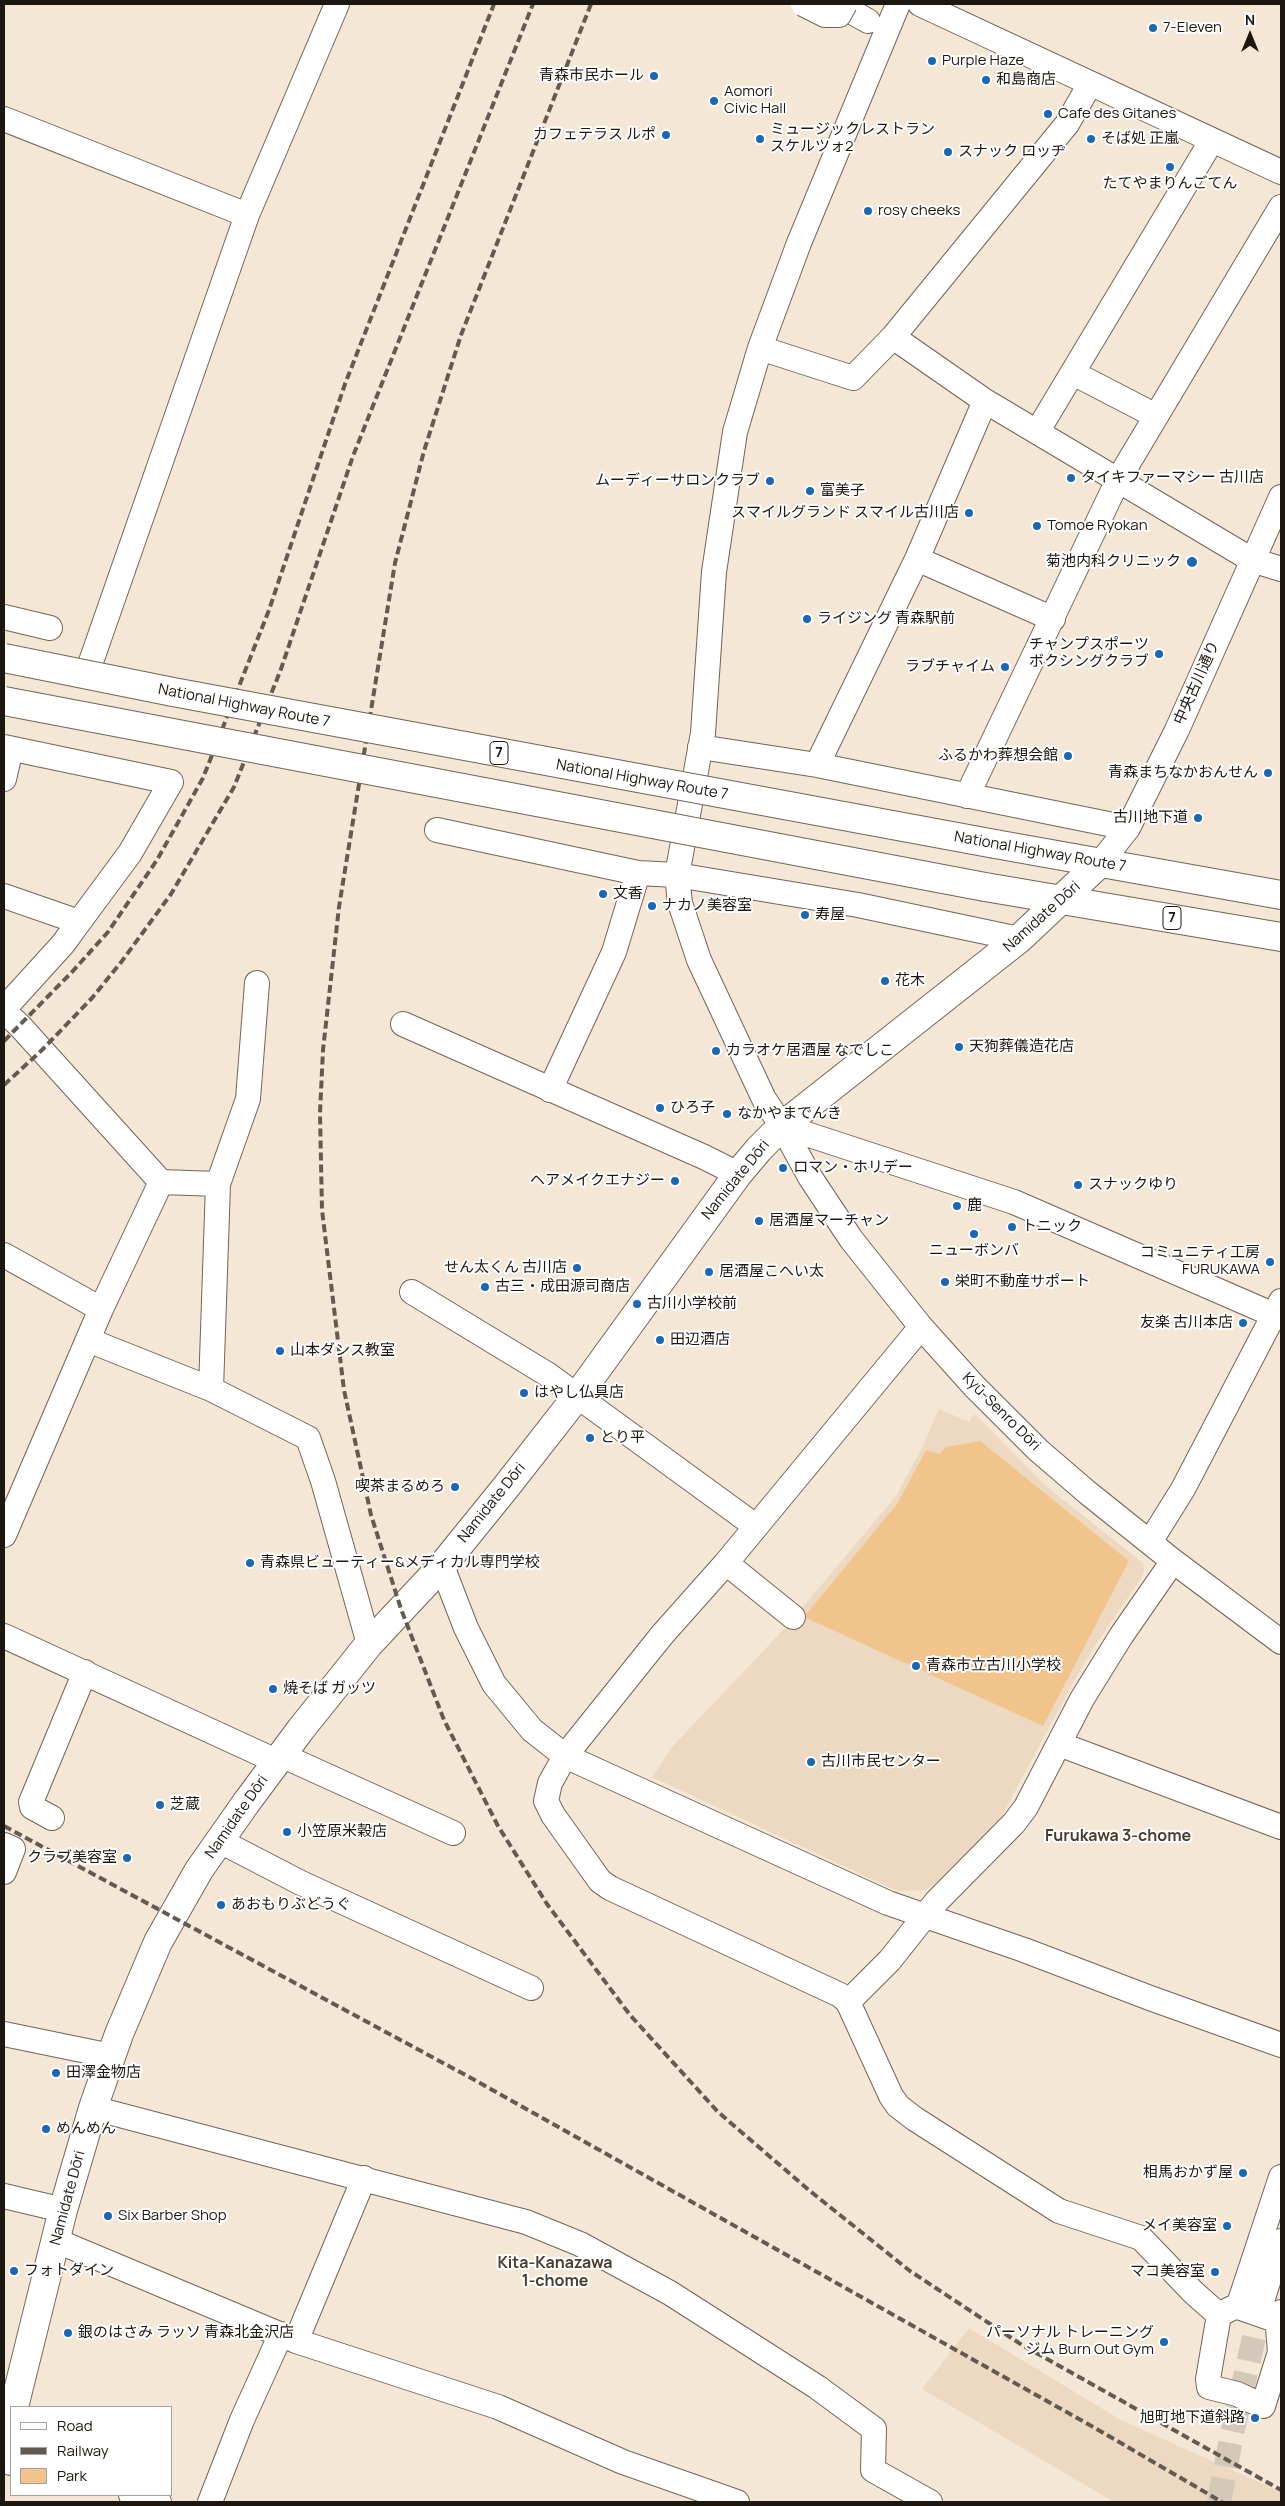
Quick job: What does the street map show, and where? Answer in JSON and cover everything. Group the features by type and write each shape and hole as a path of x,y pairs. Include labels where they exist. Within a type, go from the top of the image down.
{"main road":[{"name":"National Highway Route 7","path":"4,658 86,676 1281,895"},
{"name":"7","path":"4,701 985,887 1281,937"},
{"name":"Namidate Dōri","path":"14,2406 63,2210 93,2108 111,2056 158,1942 199,1870 278,1758 369,1644 442,1566 578,1395 738,1174 782,1126 1019,939 1101,862"},
{"path":"4,2448 10,2423"}],"street":[{"path":"86,676 247,215 337,4"},
{"path":"803,4 825,15 839,16 845,4"},
{"path":"838,4 868,21"},
{"name":"Kyū-Senro Dōri","path":"898,4 799,243 760,348 735,432 726,480 714,572 700,747 677,875 680,902 699,960 764,1099 782,1126 810,1177 851,1239 921,1327 974,1386 1038,1450 1173,1561 1281,1642"},
{"path":"920,4 1281,172"},
{"path":"760,348 853,378 893,337 1067,124 1090,84"},
{"path":"4,119 247,215"},
{"path":"1038,432 1212,140"},
{"path":"967,796 1118,480 1281,207"},
{"path":"893,337 985,401 1252,560 1281,568"},
{"path":"1073,372 1156,416"},
{"path":"818,765 917,559 985,401"},
{"name":"中央古川通り","path":"1101,862 1128,828 1177,730 1281,497"},
{"path":"917,559 1053,618"},
{"path":"4,617 50,628"},
{"path":"700,747 818,765 1128,828"},
{"path":"4,779 7,748 171,782 130,853 79,922 4,1010 161,1182 218,1184"},
{"path":"437,830 638,873 677,875 858,905 1019,939"},
{"path":"550,1090 614,952 638,873"},
{"path":"4,896 79,922"},
{"path":"211,1389 218,1184 248,1099 257,983"},
{"path":"403,1024 704,1157 738,1174"},
{"path":"782,1126 1014,1202 1279,1311 1183,1489 1150,1542"},
{"path":"4,1535 101,1309 161,1182"},
{"path":"4,1255 101,1309"},
{"path":"412,1292 578,1395 754,1526"},
{"path":"921,1327 843,1423 754,1526 726,1563 662,1635 565,1756 550,1783 546,1801 553,1815 600,1881 622,1895 682,1920 840,1995 848,2002 898,2106 1059,2211 1141,2238 1194,2293 1228,2311 1274,2310"},
{"path":"88,1340 211,1389 298,1431 310,1441 369,1644"},
{"path":"848,2002 890,1960 924,1917 960,1877 1014,1823 1026,1807 1082,1699 1121,1636 1173,1561"},
{"path":"726,1563 793,1617"},
{"path":"442,1566 466,1628 494,1684 532,1730 565,1756 924,1917 951,1924 1024,1950 1281,2045"},
{"path":"4,1636 453,1834"},
{"path":"52,1818 32,1807 31,1802 84,1672"},
{"path":"1059,1744 1281,1827"},
{"path":"220,1841 301,1883 531,1988"},
{"path":"4,1844 13,1849 4,1872"},
{"path":"4,2034 111,2056"},
{"path":"93,2108 526,2222 580,2244 670,2293 818,2387 874,2429 873,2470 930,2502"},
{"path":"1281,2177 1228,2311 1208,2379 1209,2387 1212,2389 1237,2394 1263,2406 1280,2352 1274,2310 1281,2242"},
{"path":"210,2502 242,2420 289,2338 364,2178"},
{"path":"4,2196 63,2210"},
{"path":"56,2241 289,2338 498,2407 623,2462 737,2502"},
{"path":"135,2496 159,2502"}],"shaded area":[{"name":"青森市立古川小学校","path":"939,1409 969,1422 975,1414 1046,1486 1143,1563 1144,1570 1142,1577 1093,1649 1073,1683 1000,1819 938,1881 926,1890 897,1891 652,1777 672,1747 786,1627 896,1496 923,1446"},
{"path":"969,2328 1121,2420 1281,2492 1281,2502 1114,2502 922,2389"}],"green space":[{"path":"980,1441 1129,1561 1043,1726 804,1617 897,1504 926,1450 940,1454 946,1447"}],"tunnel":[{"path":"1219,2502 1232,2434 1263,2298"}],"railway":[{"path":"4,1041 72,972 108,932 157,860 203,778 269,610 345,384 494,4"},
{"path":"4,1085 42,1050 92,998 122,961 171,894 234,787 281,669 353,456 533,4"},
{"path":"591,4 461,335 424,451 395,563 339,907 323,1050 320,1113 322,1210 344,1390 371,1515 401,1609 444,1720 498,1826 547,1904 630,2015 718,2112 810,2191 910,2271 1022,2345 1281,2490"},
{"path":"4,1826 471,2078 1095,2428 1222,2502"}],"place":[{"name":"7-Eleven","path":"1153,28"},
{"name":"Purple Haze","path":"932,61"},
{"name":"青森市民ホール","path":"654,76"},
{"name":"和島商店","path":"986,80"},
{"name":"Aomori Civic Hall","path":"714,101"},
{"name":"Cafe des Gitanes","path":"1048,114"},
{"name":"カフェテラス ルポ","path":"666,135"},
{"name":"ミュージックレストラン スケルツォ2","path":"760,139"},
{"name":"そば処 正嵐","path":"1091,139"},
{"name":"スナック ロッヂ","path":"948,152"},
{"name":"たてやまりんごてん","path":"1170,167"},
{"name":"rosy cheeks","path":"868,211"},
{"name":"タイキファーマシー 古川店","path":"1071,478"},
{"name":"ムーディーサロンクラブ","path":"770,481"},
{"name":"富美子","path":"810,491"},
{"name":"スマイルグランド スマイル古川店","path":"969,513"},
{"name":"Tomoe Ryokan","path":"1037,526"},
{"name":"菊池内科クリニック","path":"1192,562"},
{"name":"ライジング 青森駅前","path":"807,619"},
{"name":"チャンプスポーツ ボクシングクラブ","path":"1159,654"},
{"name":"ラブチャイム","path":"1005,667"},
{"name":"ふるかわ葬想会館","path":"1068,756"},
{"name":"青森まちなかおんせん","path":"1268,773"},
{"name":"古川地下道","path":"1198,818"},
{"name":"文香","path":"603,894"},
{"name":"ナカノ美容室","path":"652,906"},
{"name":"寿屋","path":"805,915"},
{"name":"花木","path":"885,981"},
{"name":"天狗葬儀造花店","path":"959,1047"},
{"name":"カラオケ居酒屋 なでしこ","path":"716,1051"},
{"name":"ひろ子","path":"660,1108"},
{"name":"なかやまでんき","path":"727,1114"},
{"name":"ロマン・ホリデー","path":"783,1168"},
{"name":"ヘアメイクエナジー","path":"675,1181"},
{"name":"スナックゆり","path":"1078,1185"},
{"name":"鹿","path":"957,1206"},
{"name":"居酒屋マーチャン","path":"759,1221"},
{"name":"トニック","path":"1012,1227"},
{"name":"ニューボンバ","path":"974,1234"},
{"name":"コミュニティ工房 FURUKAWA","path":"1270,1262"},
{"name":"せん太くん 古川店","path":"577,1268"},
{"name":"居酒屋こへい太","path":"709,1272"},
{"name":"栄町不動産サポート","path":"945,1282"},
{"name":"古三・成田源司商店","path":"485,1287"},
{"name":"古川小学校前","path":"637,1304"},
{"name":"友楽 古川本店","path":"1243,1323"},
{"name":"田辺酒店","path":"660,1340"},
{"name":"山本ダンス教室","path":"280,1351"},
{"name":"はやし仏具店","path":"524,1393"},
{"name":"とり平","path":"590,1438"},
{"name":"喫茶まるめろ","path":"455,1487"},
{"name":"青森県ビューティー&メディカル専門学校","path":"250,1563"},
{"name":"青森市立古川小学校","path":"916,1666"},
{"name":"焼そば ガッツ","path":"273,1689"},
{"name":"古川市民センター","path":"811,1762"},
{"name":"芝蔵","path":"160,1805"},
{"name":"小笠原米穀店","path":"287,1832"},
{"name":"クラブ美容室","path":"127,1858"},
{"name":"あおもりぶどうぐ","path":"221,1905"},
{"name":"田澤金物店","path":"56,2073"},
{"name":"めんめん","path":"46,2129"},
{"name":"相馬おかず屋","path":"1243,2173"},
{"name":"Six Barber Shop","path":"108,2216"},
{"name":"メイ美容室","path":"1227,2226"},
{"name":"フォトダイン","path":"14,2271"},
{"name":"マコ美容室","path":"1215,2272"},
{"name":"銀のはさみ ラッソ 青森北金沢店","path":"68,2333"},
{"name":"パーソナル トレーニング ジム Burn Out Gym","path":"1164,2342"},
{"name":"旭町地下道斜路","path":"1255,2418"}],"district":[{"name":"Furukawa 3-chome","path":"1118,1837"},
{"name":"Kita-Kanazawa 1-chome","path":"555,2273"}]}
